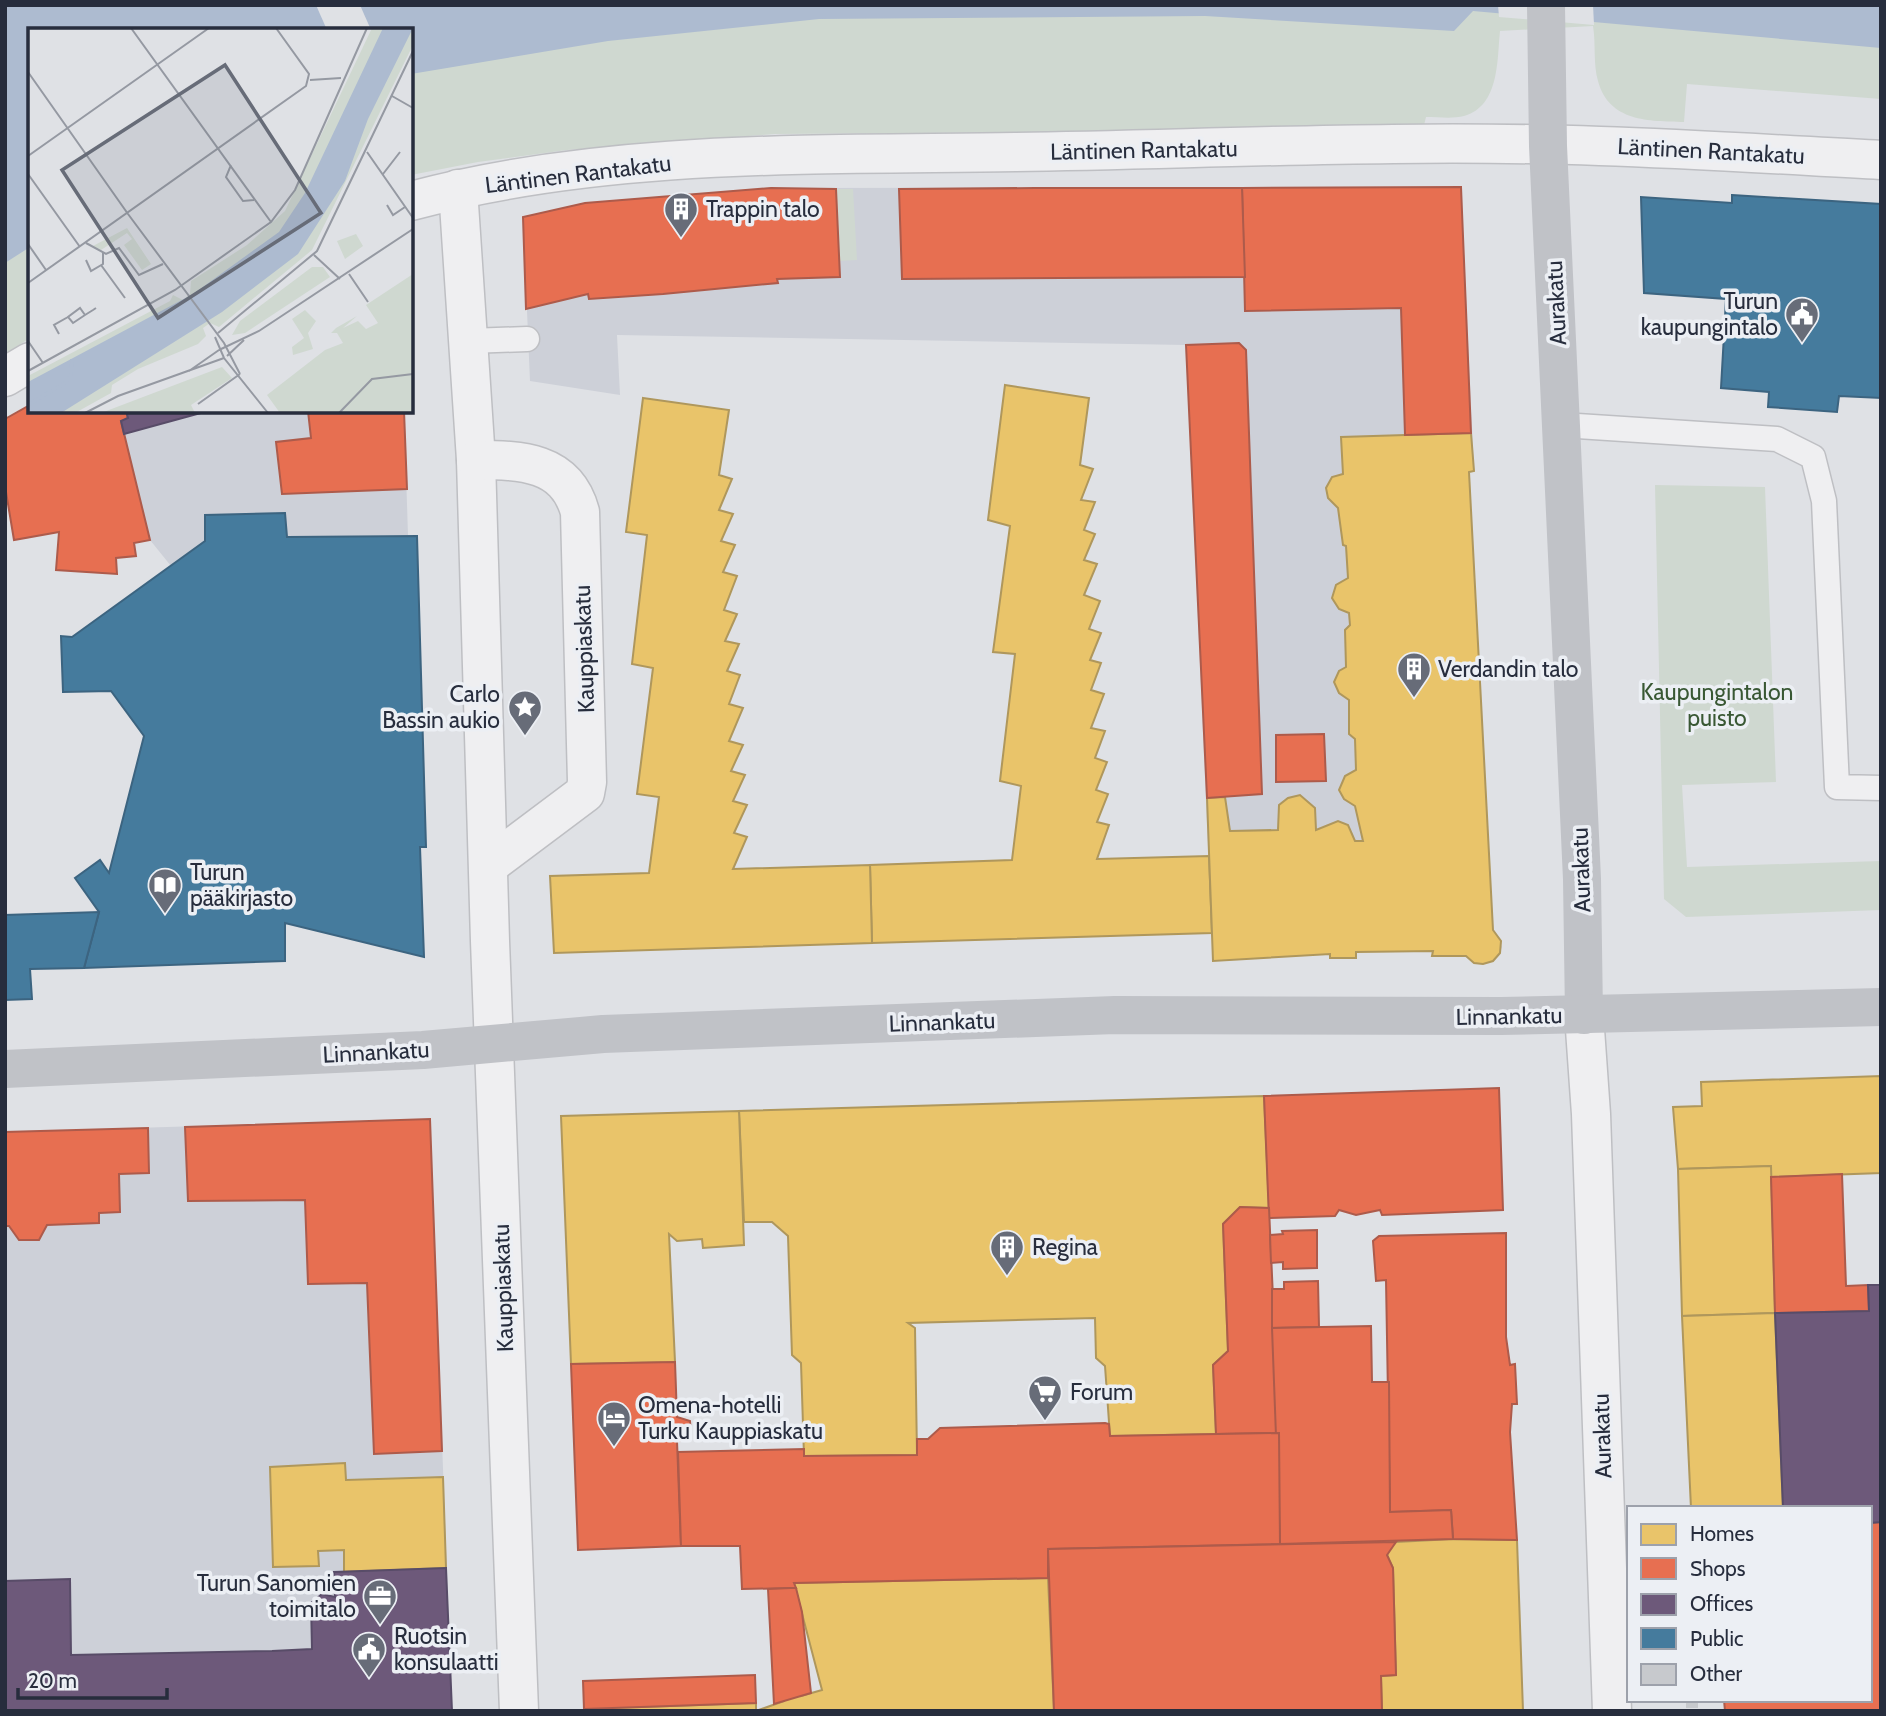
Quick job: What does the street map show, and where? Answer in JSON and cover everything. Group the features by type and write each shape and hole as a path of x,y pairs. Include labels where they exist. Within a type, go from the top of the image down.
{"main road":[{"name":"Aurakatu","path":"1546,17 1548,146 1582,879 1584,1014"},
{"name":"Linnankatu","path":"5,1069 423,1051 603,1034 1115,1015 1584,1014 1881,1007"}],"street":[{"name":"Läntinen Rantakatu","path":"413,200 458,189 536,175 712,160 1377,145 1548,146 1881,160"},
{"name":"Kauppiaskatu","path":"458,189 476,460 519,1711"},
{"path":"5,377 28,363"},
{"name":"Kauppiaskatu","path":"476,460 514,460 543,468 572,490 580,513 587,782 585,793 489,865"},
{"name":"Aurakatu","path":"1584,1014 1591,1114 1612,1711"}],"lane":[{"path":"469,341 527,339"},
{"path":"1562,425 1777,439 1813,457 1824,501 1837,787 1881,788"}],"shaded area":[{"path":"1461,187 1474,471 1469,472 1493,930 1502,947 1497,957 1483,964 1474,963 1466,956 1432,956 1432,951 1357,952 1356,958 1330,958 1329,954 1213,961 1186,345 617,335 620,395 530,381 523,217 771,188"},
{"path":"28,406 28,413 404,413 408,535 287,537 284,513 205,515 205,541 171,566 150,540 135,543 136,556 116,558 117,574 89,571 79,529 14,540 5,419"},
{"path":"430,1119 452,1711 5,1711 5,1132"}],"green space":[{"path":"5,5 1881,5 1881,99 1687,84 1684,122 1644,119 1621,112 1611,105 1603,94 1596,74 1593,26 1500,31 1497,68 1484,102 1476,111 1464,116 1426,117 1423,129 775,134 567,150 478,162 413,175 413,28 28,28 28,339 5,354"},
{"path":"836,189 853,189 857,260 839,261"},
{"name":"Kaupungintalon puisto","path":"1655,485 1765,487 1776,782 1682,785 1687,867 1881,861 1881,910 1686,917 1664,899"}],"water":[{"path":"5,5 1881,5 1881,48 1473,11 1454,31 1205,16 819,19 608,41 413,74 413,28 28,28 28,248 5,263"}],"pier":[{"path":"316,5 360,5 370,28 326,28"},
{"path":"1498,5 1593,5 1594,25 1499,17"}],"building: Homes":[{"path":"1005,385 1089,398 1080,465 1093,469 1081,500 1095,502 1084,530 1095,534 1084,560 1097,564 1084,595 1100,601 1089,629 1101,633 1090,660 1101,663 1091,690 1104,694 1091,728 1105,731 1095,758 1107,762 1096,790 1108,794 1097,822 1109,825 1097,859 1209,856 1212,933 872,943 870,865 1012,860 1021,786 1000,781 1015,654 993,652 1010,526 988,520"},
{"path":"643,398 729,410 719,475 732,479 719,510 733,514 721,541 735,545 723,572 737,576 724,610 737,614 725,641 739,644 727,671 740,675 729,704 743,708 729,741 743,745 731,771 745,775 733,801 747,805 734,833 747,837 733,869 870,865 872,943 554,953 550,876 649,873 659,797 637,794 653,668 632,664 647,535 626,532"},
{"name":"Verdandin talo","path":"1471,433 1474,471 1469,472 1493,930 1501,941 1500,953 1493,961 1483,964 1474,963 1466,956 1432,956 1433,951 1356,952 1356,958 1330,958 1330,954 1213,961 1207,798 1225,797 1230,831 1278,830 1279,805 1288,798 1300,795 1315,808 1316,830 1338,821 1348,825 1355,841 1363,841 1355,806 1344,799 1339,790 1345,776 1356,770 1355,739 1349,734 1349,700 1339,693 1334,682 1339,671 1346,667 1345,630 1350,625 1349,613 1339,609 1332,598 1336,585 1348,578 1346,546 1343,545 1338,508 1328,498 1326,488 1332,477 1343,474 1341,437"},
{"path":"1881,1076 1881,1173 1771,1177 1771,1166 1678,1169 1673,1107 1702,1106 1701,1082"},
{"name":"Regina","path":"1264,1096 1269,1208 1240,1207 1223,1224 1228,1351 1213,1365 1216,1434 1110,1436 1105,1366 1096,1358 1095,1318 908,1323 915,1328 917,1455 804,1456 801,1363 792,1355 788,1236 772,1222 744,1222 739,1111"},
{"path":"739,1111 744,1245 703,1248 702,1239 677,1241 669,1234 675,1362 571,1364 561,1116"},
{"path":"1771,1166 1775,1313 1682,1316 1678,1169"},
{"path":"1775,1313 1783,1506 1691,1506 1682,1316"},
{"path":"345,1463 346,1480 443,1477 446,1568 344,1572 344,1550 318,1551 319,1566 273,1567 270,1467"},
{"path":"1517,1540 1523,1711 1382,1711 1381,1676 1396,1675 1393,1568 1387,1555 1396,1542"},
{"path":"1048,1578 1054,1711 756,1711 784,1701 782,1693 798,1689 801,1696 822,1690 794,1583"},
{"path":"756,1703 756,1711 584,1711 584,1709"}],"building: Shops":[{"path":"1461,187 1471,433 1405,435 1401,308 1245,311 1242,188"},
{"name":"Trappin talo","path":"771,188 836,189 840,277 777,279 778,283 589,299 588,294 526,309 523,217 585,203"},
{"path":"1242,188 1245,277 902,279 899,189"},
{"path":"1239,343 1246,350 1262,794 1207,798 1186,345"},
{"path":"28,406 28,413 127,413 128,418 121,421 150,540 134,543 136,556 116,558 117,574 56,570 59,532 14,540 5,486 5,419"},
{"path":"308,413 404,413 407,489 282,494 276,442 311,438"},
{"path":"1324,734 1326,781 1276,782 1276,735"},
{"path":"1499,1088 1503,1210 1382,1215 1380,1210 1356,1215 1339,1210 1335,1216 1269,1218 1264,1096"},
{"path":"430,1119 442,1451 374,1454 367,1283 308,1284 305,1200 188,1201 185,1127"},
{"path":"148,1128 149,1173 119,1174 120,1212 99,1213 99,1223 47,1225 39,1240 19,1240 9,1226 5,1226 5,1132"},
{"path":"1842,1174 1846,1286 1868,1285 1869,1311 1775,1313 1771,1177"},
{"path":"1240,1207 1269,1208 1279,1433 1216,1434 1213,1365 1228,1351 1223,1224"},
{"path":"1317,1230 1317,1268 1283,1269 1283,1262 1271,1263 1270,1235 1283,1234 1282,1231"},
{"path":"1506,1233 1506,1337 1510,1365 1515,1364 1517,1404 1512,1404 1510,1432 1517,1540 1453,1539 1451,1510 1390,1512 1386,1280 1376,1281 1373,1241 1379,1236"},
{"path":"1318,1281 1319,1327 1272,1328 1272,1289 1284,1289 1284,1282"},
{"path":"1371,1326 1372,1382 1389,1382 1390,1512 1451,1510 1453,1539 1280,1544 1272,1328"},
{"path":"675,1362 677,1417 690,1421 691,1433 685,1441 677,1441 681,1546 578,1550 571,1364"},
{"path":"1109,1424 1110,1436 1279,1433 1280,1544 1048,1549 1048,1578 794,1583 796,1588 742,1589 740,1546 681,1546 678,1452 804,1449 804,1456 917,1455 917,1439 928,1439 940,1428"},
{"path":"1881,1522 1881,1711 1725,1711 1724,1702 1872,1702 1872,1523"},
{"path":"1396,1542 1387,1555 1393,1568 1396,1675 1381,1676 1382,1711 1054,1711 1048,1549"},
{"path":"796,1588 802,1612 811,1693 774,1704 768,1589"},
{"path":"755,1675 756,1703 584,1709 583,1681"}],"building: Offices":[{"path":"127,413 201,413 124,434 121,421 128,418"},
{"path":"1868,1285 1881,1285 1881,1522 1872,1523 1872,1506 1783,1506 1775,1313 1869,1311"},
{"name":"Turun Sanomien toimitalo","path":"446,1568 452,1711 5,1711 5,1581 70,1579 71,1655 272,1651 312,1649 311,1603 322,1594 335,1597 334,1572"}],"building: Public":[{"name":"Turun kaupungintalo","path":"1732,195 1881,204 1881,398 1839,396 1837,412 1768,407 1769,392 1721,388 1726,299 1644,293 1641,197 1732,203"},
{"path":"285,513 287,537 417,536 426,847 420,847 424,957 285,923 285,961 84,968 99,912 75,878 100,860 109,873 144,736 111,691 63,692 61,636 72,637 205,541 205,515"},
{"path":"99,912 84,968 30,969 32,999 5,1000 5,915"}],"building: Other":[{"path":"1686,1702 1698,1702 1698,1708 1686,1708"}],"place":[{"name":"Trappin talo","path":"681,239"},
{"name":"Turun kaupungintalo","path":"1802,344"},
{"name":"Verdandin talo","path":"1414,699"},
{"name":"Carlo Bassin aukio","path":"525,737"},
{"name":"Turun pääkirjasto","path":"165,915"},
{"name":"Regina","path":"1007,1277"},
{"name":"Forum","path":"1045,1422"},
{"name":"Omena-hotelli Turku Kauppiaskatu","path":"614,1448"},
{"name":"Turun Sanomien toimitalo","path":"380,1626"},
{"name":"Ruotsin konsulaatti","path":"369,1679"}]}
